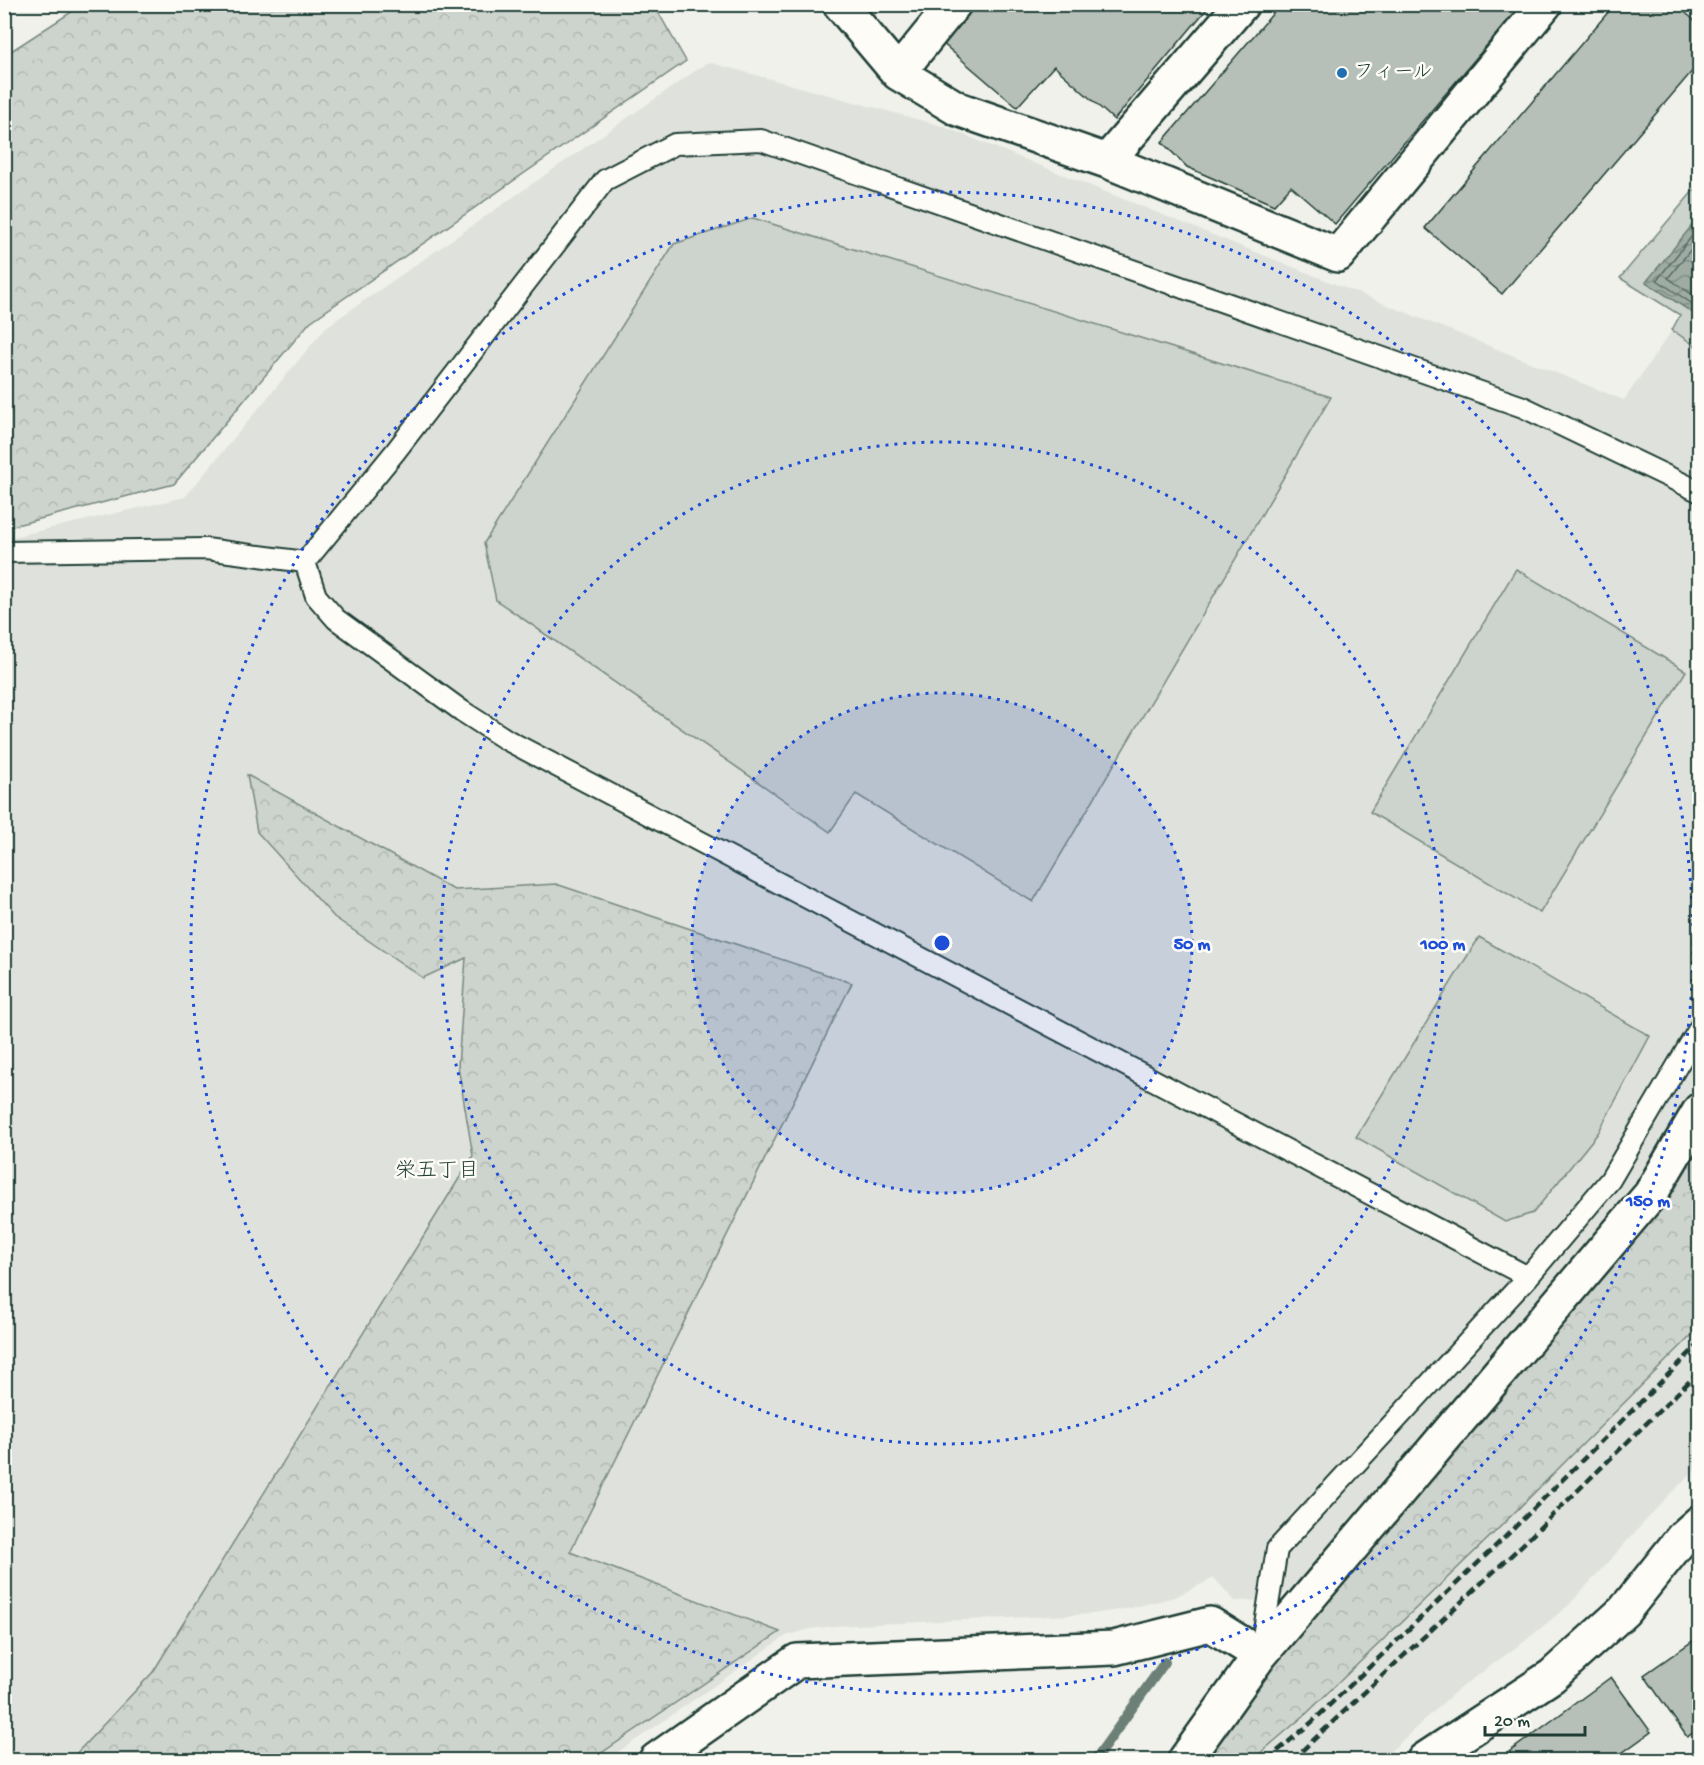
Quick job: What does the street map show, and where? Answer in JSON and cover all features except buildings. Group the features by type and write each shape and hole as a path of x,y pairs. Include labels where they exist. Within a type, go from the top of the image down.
{"street":[{"path":"840,4 898,73 958,109 1107,161 1338,255 1545,4"},
{"path":"898,73 954,4"},
{"path":"1107,161 1242,4"},
{"path":"1185,1761 1260,1655 1650,1195 1700,1110"},
{"path":"1424,1761 1552,1676 1623,1611 1683,1537 1700,1522"},
{"path":"656,1761 797,1661 1114,1648 1210,1624 1260,1655"}],"lane":[{"path":"305,562 395,452 605,180 675,144 762,140 1523,407 1700,492"},
{"path":"4,552 206,549 305,562"},
{"path":"305,562 316,596 336,619 462,711 507,740 1528,1277"},
{"path":"1260,1655 1277,1549 1528,1277 1610,1180 1700,1027"}],"shaded area":[{"path":"708,62 942,126 1624,400 1672,330 1700,348 1699,1092 1648,1180 1305,1579 1276,1600 1235,1601 1214,1578 1175,1597 1131,1608 1093,1614 810,1629 786,1636 607,1760 5,1760 4,539 185,497 326,327"},
{"path":"1699,1328 1699,1466 1669,1495 1569,1605 1525,1641 1456,1691 1381,1760 1252,1760 1306,1714 1496,1531"}],"green space":[{"path":"82,5 654,5 686,61 310,322 174,484 5,528 5,55"},
{"path":"1699,184 1699,217 1647,282 1699,317 1699,348 1672,330 1680,315 1620,278"},
{"path":"753,218 1331,397 1033,902 856,794 830,832 496,600 484,543 674,244"},
{"path":"1516,569 1686,671 1540,913 1370,812"},
{"path":"247,775 454,890 556,884 852,983 570,1552 780,1632 591,1760 70,1760 153,1672 473,1156 458,1066 466,958 423,978 334,917 257,832"},
{"path":"1479,937 1650,1036 1598,1133 1533,1213 1505,1222 1356,1137"},
{"path":"1699,1134 1699,1328 1496,1531 1306,1714 1252,1760 1197,1760 1265,1665"}],"water":[{"path":"1699,217 1699,317 1646,282"}],"waterway":[{"path":"1095,1760 1165,1662"}],"railway":[{"path":"1267,1760 1312,1722 1505,1537 1700,1343"},
{"path":"1292,1760 1519,1548 1700,1371"}],"place":[{"name":"フィール","path":"1342,73"}],"district":[{"name":"栄五丁目","path":"437,1172"}]}
